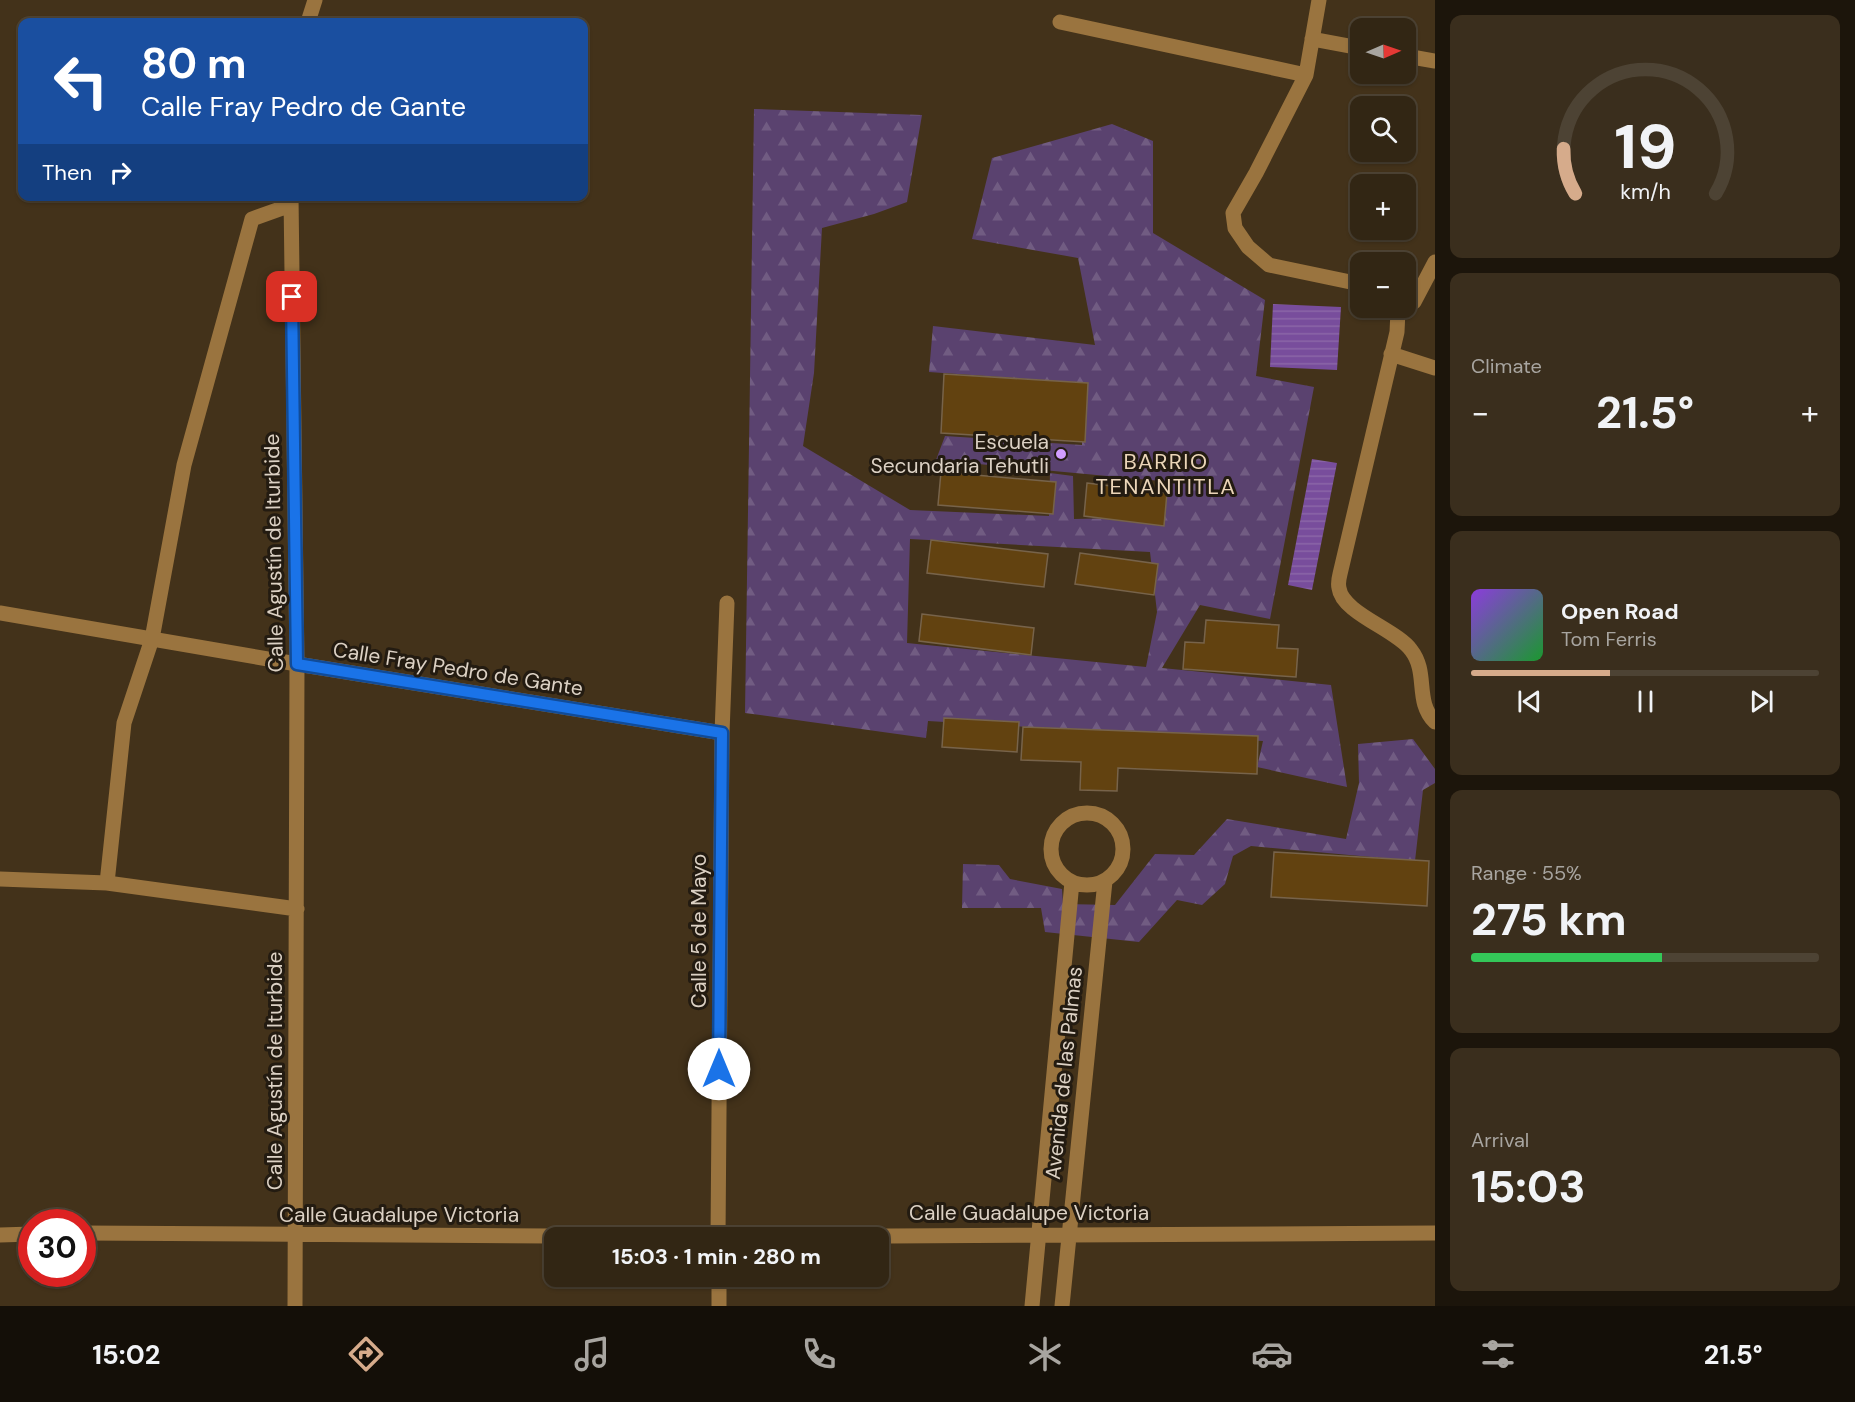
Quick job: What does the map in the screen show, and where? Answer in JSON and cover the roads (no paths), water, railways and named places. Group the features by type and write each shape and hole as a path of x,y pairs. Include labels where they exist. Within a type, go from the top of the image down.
{"street":[{"path":"309,18 315,0"},
{"path":"1319,0 1306,75 1233,213 1235,228 1248,247 1269,265 1350,282"},
{"path":"1060,22 1306,75"},
{"path":"1312,39 1350,46"},
{"path":"1416,58 1435,61"},
{"path":"107,883 124,723 152,639 184,465 252,219 291,201"},
{"name":"Calle Agustín de Iturbide","path":"291,201 297,664 295,1306"},
{"path":"1416,298 1435,262"},
{"path":"1399,318 1340,574 1339,590 1348,604 1411,648 1422,668 1421,693 1430,718 1435,722"},
{"path":"1391,354 1435,368"},
{"name":"Calle 5 de Mayo","path":"718,1227 722,733 727,603"},
{"name":"Calle Fray Pedro de Gante","path":"0,613 722,733"},
{"name":"Avenida de las Palmas","path":"1032,1306 1072,882 1063,876 1056,866 1052,855 1052,843 1055,832 1063,822 1072,816 1094,813 1105,817 1120,832 1123,842 1120,864 1114,874 1105,881 1062,1306"},
{"path":"0,879 107,883 297,909"},
{"path":"1072,882 1095,885 1105,881"},
{"name":"Calle Guadalupe Victoria","path":"96,1233 544,1237"},
{"name":"Calle Guadalupe Victoria","path":"889,1235 1435,1233"},
{"path":"0,1234 18,1234"},
{"path":"719,1287 719,1306"}],"place":[{"name":"Escuela Secundaria Tehutli","path":"1061,454"}],"district":[{"name":"BARRIO TENANTITLA","path":"1166,474"}]}
